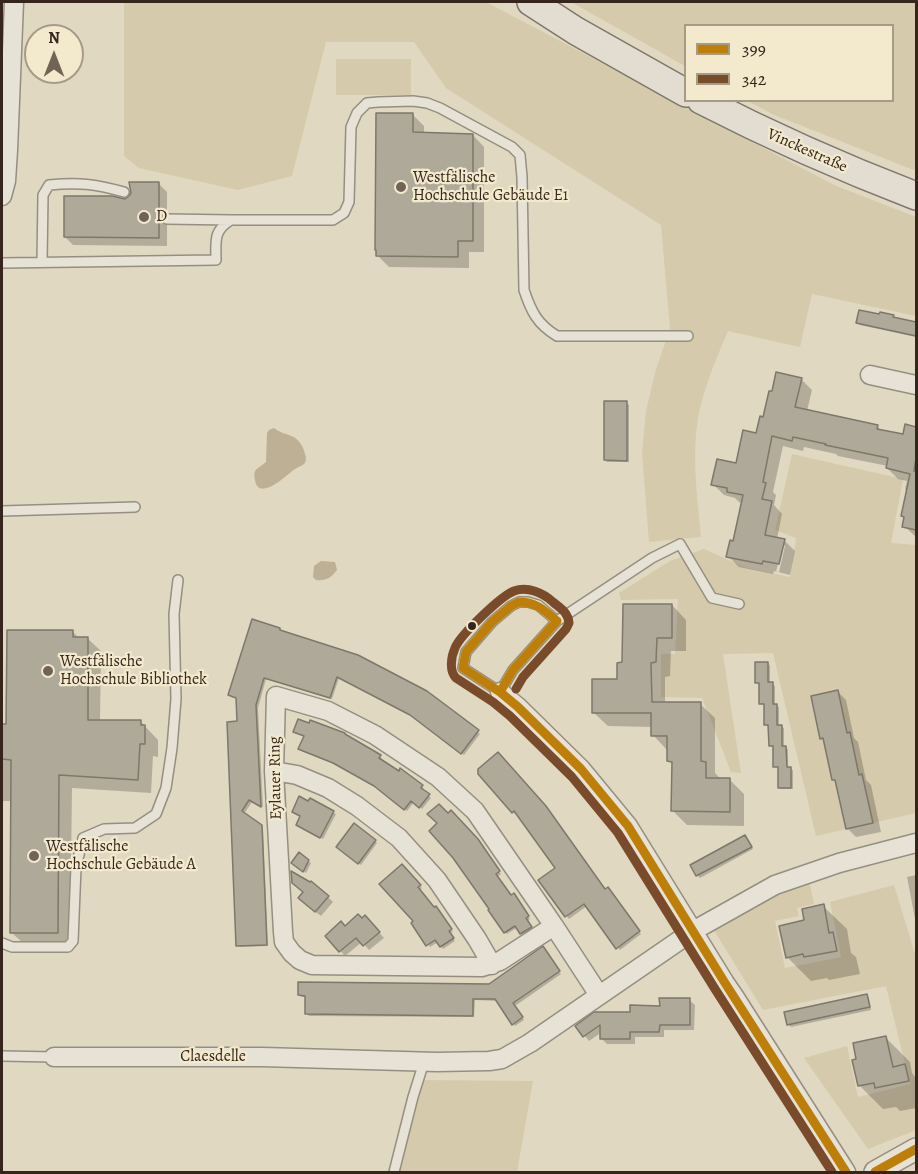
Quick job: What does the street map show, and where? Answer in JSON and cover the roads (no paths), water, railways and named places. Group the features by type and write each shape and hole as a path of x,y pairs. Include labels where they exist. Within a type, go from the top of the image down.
{"main road":[{"path":"531,2 576,31 684,92"},
{"name":"Vinckestraße","path":"705,102 761,131 866,177 916,196"}],"street":[{"path":"2,196 6,181 8,150 14,2"},
{"path":"870,375 916,385"},
{"path":"500,692 518,706 581,769 628,826 846,1173"},
{"name":"Eylauer Ring","path":"554,926 500,961 482,967 312,965 300,960 284,942 274,771 276,696 328,711 375,735 438,777 475,811 554,926 600,995"},
{"path":"274,771 297,775 328,788 357,806 399,838 437,880 492,965"},
{"name":"Claesdelle","path":"54,1057 252,1057 424,1062 502,1059 693,931 776,885 839,863 916,843"},
{"path":"875,1173 916,1149"}],"lane":[{"path":"167,219 333,220 344,213 349,202 351,127 357,113 367,104 378,102 427,103 512,147 519,155 522,181 524,290 538,322 557,336 688,336"},
{"path":"42,262 43,195 49,185 69,183 98,185 124,192"},
{"path":"2,263 216,260 218,231 223,224 231,220"},
{"path":"2,511 135,507"},
{"path":"557,621 538,605 519,602 492,622 466,652 463,668 500,692 513,670 557,621 652,558 680,544 712,598 739,604"},
{"path":"2,944 68,946 73,941 76,867 83,838 104,829 135,828 156,814 166,788 172,748 176,699 174,614 178,579"},
{"name":"Claesdelle","path":"2,1056 54,1057"},
{"path":"394,1173 424,1062"}],"place":[{"name":"Westfälische Hochschule Gebäude E1","path":"401,187"},
{"name":"D","path":"144,217"},
{"name":"Westfälische Hochschule Bibliothek","path":"48,671"},
{"name":"Westfälische Hochschule Gebäude A","path":"34,856"}]}
